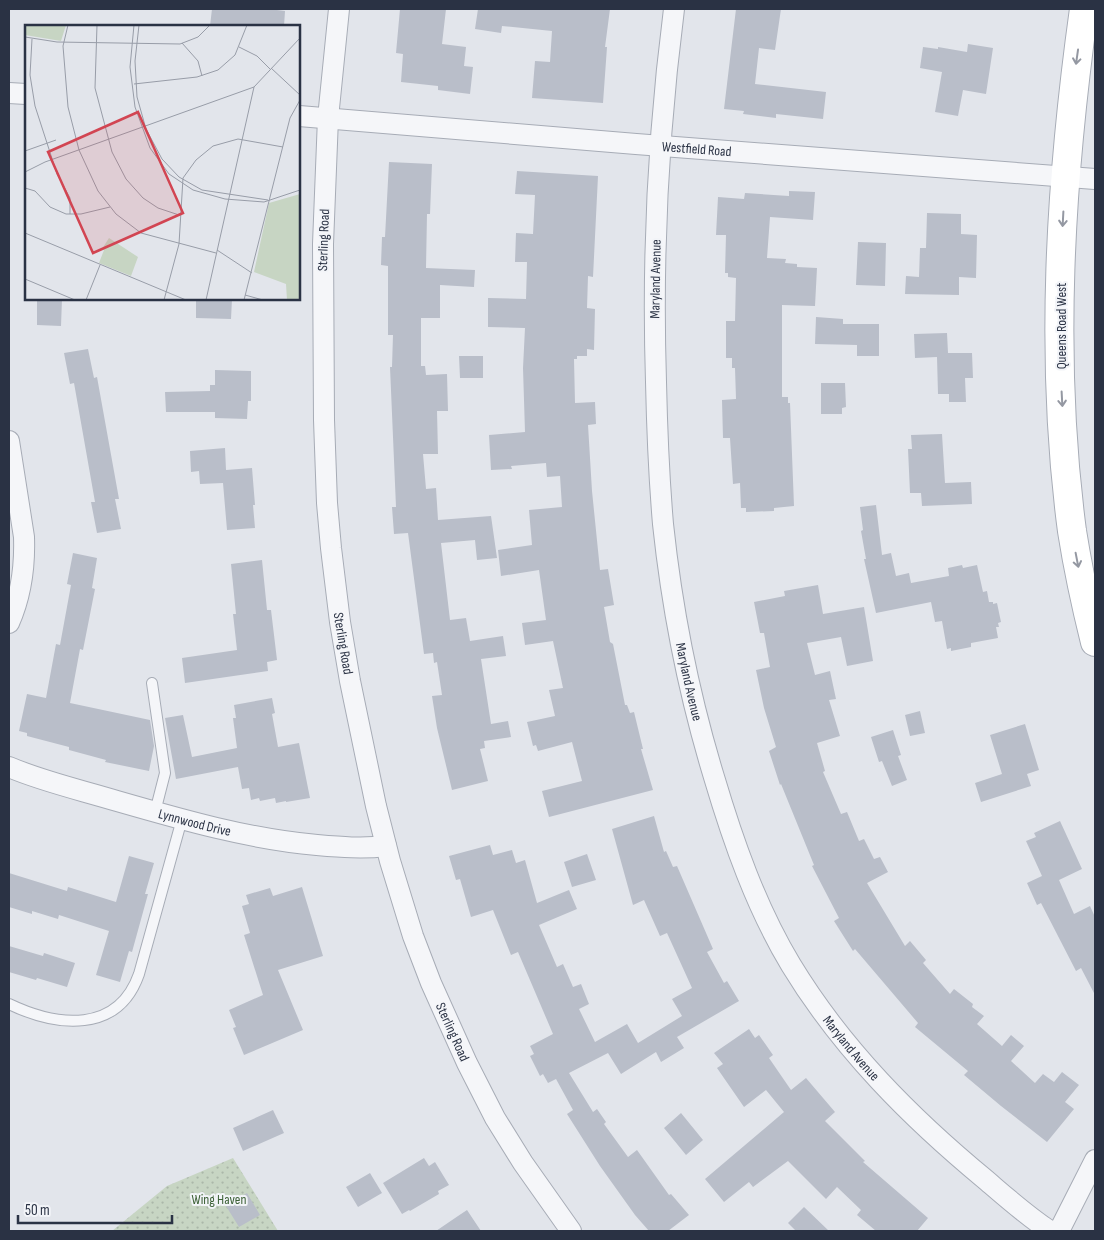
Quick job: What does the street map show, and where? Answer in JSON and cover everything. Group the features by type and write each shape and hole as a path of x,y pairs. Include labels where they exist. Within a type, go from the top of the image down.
{"street":[{"name":"Sterling Road","path":"339,9 328,118 322,274 324,426 327,503 336,593 348,672 386,846 413,936 439,1001 494,1118 572,1231"},
{"name":"Maryland Avenue","path":"674,9 660,145 654,297 658,448 663,523 685,665 709,761 736,844 765,916 790,962 825,1016 858,1057 901,1104 939,1140 1035,1221 1050,1231"},
{"name":"Queens Road West","path":"1084,9 1065,177 1060,344 1063,419 1072,532 1095,642"},
{"path":"9,93 25,94"},
{"name":"Westfield Road","path":"300,116 1095,179"},
{"path":"9,441 23,528 24,552 19,595 9,623"},
{"name":"Lynnwood Drive","path":"9,767 56,784 229,831 280,841 353,847 386,846"},
{"path":"1059,1231 1095,1160"}],"lane":[{"path":"152,683 165,773 155,812"},
{"path":"9,1004 40,1016 72,1021 96,1018 113,1010 120,1004 133,988 139,974 182,819"}],"green space":[{"name":"Wing Haven","path":"233,1158 278,1231 112,1231 167,1186"}],"building":[{"path":"212,9 269,9 285,11 284,25 210,25"},
{"path":"400,9 446,9 442,44 466,47 464,66 473,67 470,94 438,90 438,86 401,82 403,54 396,53"},
{"path":"478,9 610,9 605,47 607,47 603,103 532,98 535,61 550,62 552,31 502,26 501,33 475,29"},
{"path":"736,9 781,9 775,50 759,48 755,84 826,92 823,119 776,114 776,118 743,114 744,111 724,109"},
{"path":"968,44 993,48 986,94 963,90 958,116 935,112 942,72 920,68 923,47 938,49 938,47 967,52"},
{"path":"389,162 432,164 430,214 427,214 426,268 475,270 474,287 440,285 440,318 421,318 421,366 425,366 426,375 447,374 448,411 437,411 438,454 423,454 426,489 436,488 438,520 491,516 497,558 477,560 475,540 441,543 450,620 466,618 470,641 503,636 506,656 481,659 491,724 508,721 511,737 484,741 485,748 480,749 488,781 452,790 437,728 432,696 442,695 437,662 434,663 433,653 424,654 408,533 394,534 392,507 396,507 390,367 392,367 393,335 388,335 388,266 381,265 382,237 385,237"},
{"path":"517,171 598,176 593,277 588,276 587,308 595,309 594,350 587,349 587,356 577,356 577,359 574,359 575,403 595,402 596,424 588,425 592,491 600,570 608,569 614,605 604,607 625,705 627,705 630,713 634,712 643,749 641,749 653,790 549,817 542,791 582,781 572,742 538,751 536,745 533,746 527,722 555,716 549,690 563,688 553,641 525,645 522,623 546,620 539,570 501,576 498,550 532,545 529,510 562,507 560,476 547,477 546,463 511,466 512,469 491,470 489,435 525,432 523,368 525,328 488,327 488,298 526,299 527,262 515,262 516,233 533,234 535,195 515,194"},
{"path":"789,191 815,192 813,220 770,217 767,258 786,259 785,263 797,264 797,267 817,268 815,306 782,305 782,397 788,397 788,403 790,403 794,506 774,508 774,511 746,512 746,508 741,508 740,483 733,484 730,438 723,438 722,400 736,399 735,368 732,368 732,358 726,358 726,321 735,321 736,278 728,277 728,273 725,273 726,235 716,235 718,197 744,199 745,193 789,196"},
{"path":"927,213 961,214 961,234 977,235 976,278 959,277 959,295 905,294 906,276 919,277 920,248 926,248"},
{"path":"858,242 886,243 885,286 856,285"},
{"path":"37,300 62,300 61,326 37,325"},
{"path":"196,300 232,300 231,319 196,318"},
{"path":"816,317 843,319 843,324 879,324 879,356 857,356 857,345 815,344"},
{"path":"947,333 948,353 972,353 973,378 965,378 966,402 949,402 949,394 938,394 937,357 915,358 914,334"},
{"path":"88,349 94,378 97,377 119,499 115,499 121,529 97,533 91,502 95,502 74,383 70,384 64,353"},
{"path":"459,356 483,356 483,378 460,378"},
{"path":"215,370 251,371 251,401 248,401 247,419 215,418 215,412 166,412 165,392 210,391 210,385 215,385"},
{"path":"821,383 845,383 846,407 842,408 842,414 821,414"},
{"path":"942,434 945,483 971,482 972,504 922,506 921,493 910,493 908,449 912,449 911,435"},
{"path":"225,448 226,470 252,468 255,528 227,530 223,483 200,484 199,471 191,472 190,451"},
{"path":"876,505 882,555 891,553 896,576 909,573 911,583 949,576 948,568 962,565 963,568 977,565 983,592 987,591 989,602 997,603 1001,622 998,623 999,627 996,627 998,638 971,643 971,647 951,651 951,648 947,649 942,621 935,622 931,602 876,613 864,559 866,559 861,531 863,530 860,507"},
{"path":"73,553 97,558 92,588 95,589 83,650 80,649 70,703 150,720 154,746 149,771 105,762 106,760 69,750 69,747 27,736 27,733 19,731 27,694 46,698 56,644 60,645 71,585 67,584"},
{"path":"262,560 267,610 271,610 277,660 267,662 268,671 185,683 182,658 237,650 233,614 236,614 231,564"},
{"path":"818,585 823,614 864,607 873,661 847,666 841,637 807,643 815,675 830,671 836,699 829,700 840,736 817,743 825,771 823,772 841,814 847,812 859,841 864,839 874,859 880,857 888,872 867,883 905,946 910,941 926,960 923,963 950,994 954,989 973,1004 972,1007 984,1016 977,1024 1002,1046 1011,1035 1024,1046 1011,1061 1035,1083 1043,1074 1054,1082 1062,1072 1079,1085 1065,1102 1074,1109 1047,1142 964,1075 968,1071 915,1027 918,1023 855,949 853,951 834,921 839,918 812,866 814,865 780,785 769,751 776,747 764,708 756,670 770,667 764,633 760,633 754,602 785,596 784,591"},
{"path":"272,698 275,713 272,714 278,747 299,743 310,798 276,803 275,798 260,801 259,798 251,800 249,788 242,789 238,767 176,779 165,718 183,715 192,757 237,748 233,718 236,718 234,705"},
{"path":"920,711 925,733 910,736 905,715"},
{"path":"1025,724 1039,770 1027,774 1031,786 981,802 975,783 1002,774 990,735"},
{"path":"893,730 901,755 898,756 907,780 892,786 882,761 879,762 871,737"},
{"path":"654,816 664,852 666,851 673,867 677,866 713,949 707,952 724,983 727,981 739,1001 677,1037 684,1048 661,1062 656,1052 621,1074 608,1053 569,1073 593,1112 597,1109 606,1122 604,1124 628,1157 637,1150 669,1195 671,1194 689,1215 668,1231 649,1231 635,1215 600,1166 567,1114 573,1110 556,1079 548,1083 543,1074 540,1076 530,1056 534,1054 530,1046 553,1034 518,952 511,955 493,910 471,917 460,879 456,880 449,856 490,845 493,855 512,850 516,863 525,860 537,903 569,890 577,909 539,925 557,967 563,964 573,987 581,984 589,1004 579,1009 595,1042 627,1024 638,1043 682,1016 672,999 692,988 667,933 660,936 644,900 633,905 612,829"},
{"path":"1060,821 1082,869 1059,880 1074,914 1090,906 1095,917 1095,995 1081,968 1076,971 1041,903 1037,905 1027,883 1042,876 1026,841 1036,837 1034,833"},
{"path":"587,854 596,880 572,887 564,862"},
{"path":"129,856 154,863 145,894 148,894 132,952 129,951 120,982 96,975 109,931 59,915 58,919 32,911 32,914 9,907 9,873 67,891 68,887 116,902"},
{"path":"302,887 323,956 278,970 303,1030 244,1055 233,1028 236,1027 229,1010 263,995 244,935 250,933 242,906 249,904 246,895 270,888 273,896"},
{"path":"9,946 43,956 44,953 75,963 67,987 9,972"},
{"path":"749,1029 755,1038 759,1035 773,1055 769,1058 791,1090 806,1078 835,1112 825,1121 865,1161 863,1162 928,1218 917,1231 876,1231 857,1215 861,1210 837,1187 826,1199 788,1161 753,1187 749,1182 724,1202 705,1179 784,1112 766,1090 744,1107 717,1068 723,1064 714,1053"},
{"path":"273,1110 284,1133 243,1151 233,1128"},
{"path":"681,1113 703,1140 686,1155 664,1128"},
{"path":"424,1158 429,1166 435,1162 449,1185 438,1191 439,1194 402,1214 383,1183"},
{"path":"370,1173 382,1193 358,1207 346,1187"},
{"path":"247,1193 260,1215 239,1227 226,1206"},
{"path":"804,1207 829,1231 796,1231 788,1223"},
{"path":"467,1210 481,1231 436,1231 458,1216"}]}
